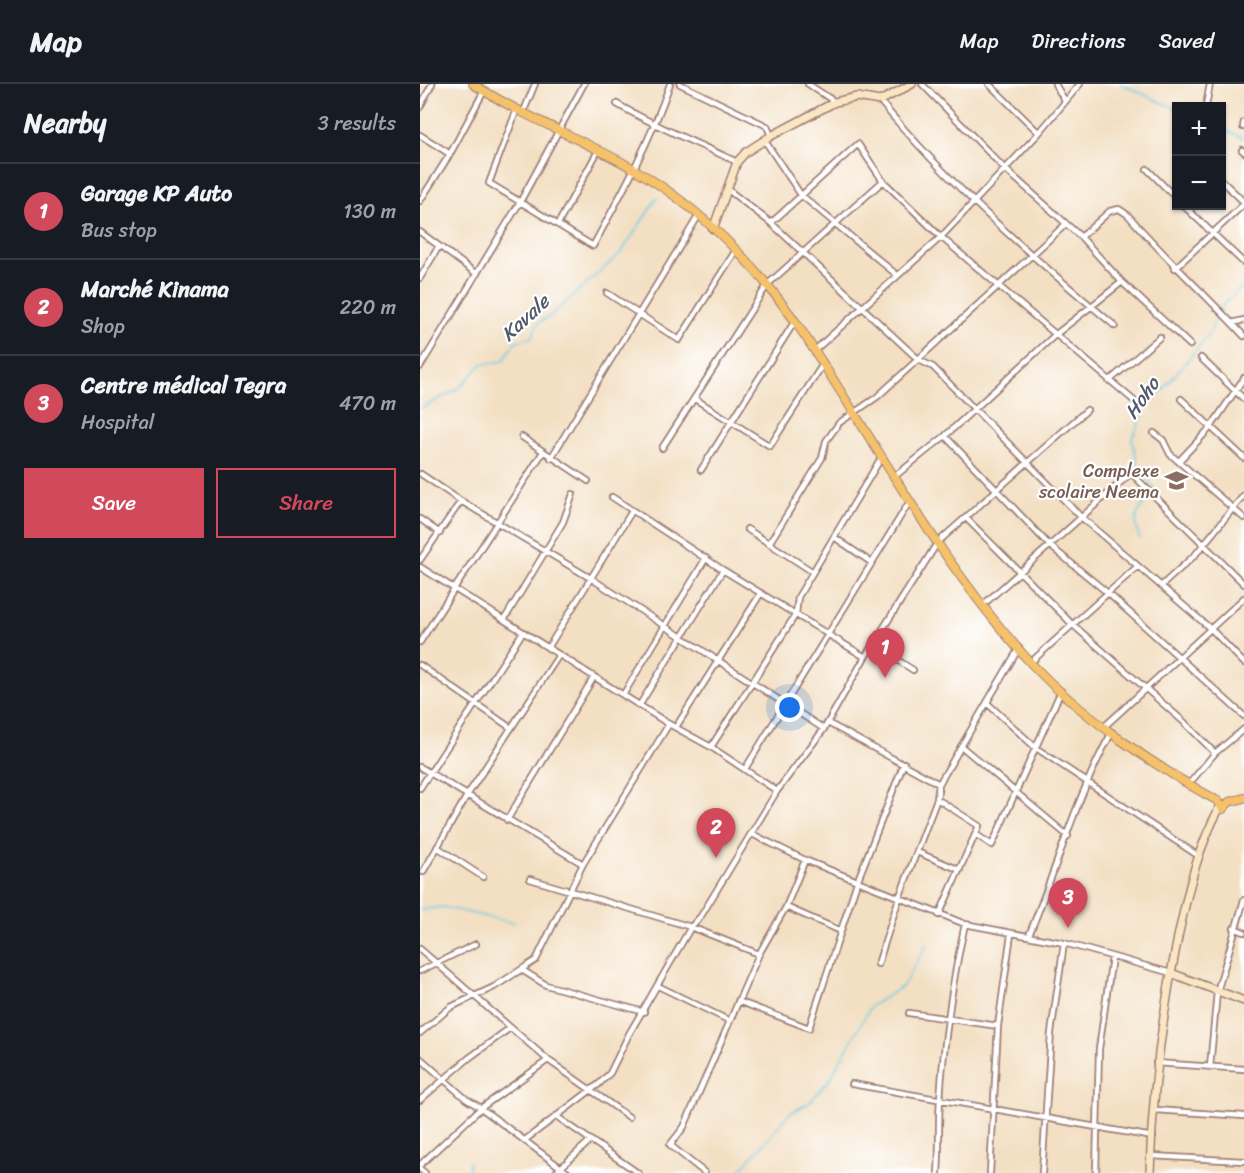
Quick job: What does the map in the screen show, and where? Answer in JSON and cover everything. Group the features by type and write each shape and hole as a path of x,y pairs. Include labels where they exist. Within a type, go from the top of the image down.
{"main road":[{"path":"473,84 520,111 635,170 699,215 737,250 768,284 795,321 881,458 938,542 1031,662 1061,691 1109,729 1219,804"},
{"path":"713,229 737,162 746,152 835,102 857,97 880,100 912,84"},
{"path":"1150,1173 1156,1063 1171,973 1197,855 1224,797 1229,802 1244,798"},
{"path":"1171,973 1244,1001"}],"street":[{"path":"420,106 432,84"},
{"path":"535,84 520,111 489,183 593,246 635,170 655,127 670,84"},
{"path":"420,367 520,202 584,84"},
{"path":"680,84 767,126 771,136"},
{"path":"808,84 835,102"},
{"path":"922,84 1004,168 1081,237 1122,282 1190,345"},
{"path":"989,84 1039,133"},
{"path":"1055,84 1065,101"},
{"path":"814,350 865,308 897,275 941,237 1039,133 1080,84"},
{"path":"1207,102 1210,84"},
{"path":"420,201 450,154 484,91"},
{"path":"880,100 917,146 974,203 1114,326"},
{"path":"617,104 655,127 690,139 737,162"},
{"path":"420,135 450,154"},
{"path":"765,141 801,195 897,275"},
{"path":"771,223 858,144 883,181 941,237 1139,405"},
{"path":"558,224 598,151"},
{"path":"1147,170 1172,194"},
{"path":"662,448 768,284 883,181"},
{"path":"1175,268 1244,203 1226,186"},
{"path":"727,189 771,223 919,360 933,367 1080,516 1212,630 1244,663"},
{"path":"1081,237 1110,210 1119,209 1128,214 1175,268 1244,336"},
{"path":"1188,210 1243,262"},
{"path":"551,458 699,215"},
{"path":"770,542 822,458 826,441 839,423 877,397 919,360 997,284 1066,224"},
{"path":"420,232 477,273"},
{"path":"420,278 439,246"},
{"path":"607,293 679,340 737,250"},
{"path":"894,477 945,436 1055,335 1122,282"},
{"path":"1232,323 1244,320"},
{"path":"701,470 795,321"},
{"path":"1109,381 1160,338"},
{"path":"1201,358 1244,399"},
{"path":"694,399 770,446 823,364"},
{"path":"1179,461 1211,427 1244,378"},
{"path":"1181,399 1244,458"},
{"path":"525,1140 599,1084 610,1072 629,1034 644,1012 691,927 701,916 777,791 828,723 865,657 938,542 1087,410"},
{"path":"1154,433 1179,461 1244,518"},
{"path":"945,436 1049,545 1109,594 1244,717"},
{"path":"522,437 588,481"},
{"path":"420,642 543,452"},
{"path":"711,747 796,614 798,597 881,458"},
{"path":"984,604 1018,571 1131,473 1205,543 1244,584"},
{"path":"420,474 592,579 824,729"},
{"path":"504,620 563,522 573,494"},
{"path":"1161,586 1195,555 1244,495"},
{"path":"612,497 723,570 865,657"},
{"path":"420,560 461,501"},
{"path":"745,769 910,501"},
{"path":"548,648 632,511"},
{"path":"966,518 1072,624 1215,753"},
{"path":"420,519 440,533"},
{"path":"747,529 813,572"},
{"path":"834,537 872,563"},
{"path":"623,695 706,558"},
{"path":"1031,662 1138,566"},
{"path":"420,567 639,706 711,747 777,791"},
{"path":"639,706 723,570"},
{"path":"676,727 761,593"},
{"path":"1029,935 1086,783 1109,729 1146,689 1244,598"},
{"path":"420,788 523,632"},
{"path":"873,645 913,670"},
{"path":"878,964 899,898 937,799 939,784 1019,648"},
{"path":"423,872 468,794 559,655"},
{"path":"420,665 511,728"},
{"path":"507,820 594,677"},
{"path":"975,834 992,845 1061,691"},
{"path":"987,703 1036,748 1197,855"},
{"path":"828,723 939,784"},
{"path":"420,1033 451,1007 494,987 536,960 583,864 669,724"},
{"path":"1188,785 1215,753 1244,729"},
{"path":"961,746 1068,836"},
{"path":"738,1001 809,1028 857,882 904,763"},
{"path":"420,767 583,864"},
{"path":"937,799 979,826 939,915"},
{"path":"752,834 805,860 964,924 1064,943 1171,973"},
{"path":"437,847 483,877"},
{"path":"917,852 960,870"},
{"path":"705,1173 670,1145 684,1127 759,954 786,908 805,860"},
{"path":"530,879 691,927 759,954"},
{"path":"1210,1067 1217,992 1233,928 1244,900"},
{"path":"786,908 841,931"},
{"path":"938,1173 941,1131 940,1102 947,1020 951,983 964,924"},
{"path":"1233,928 1244,932"},
{"path":"990,1173 998,1026 1011,934"},
{"path":"1042,1173 1051,1033 1064,943"},
{"path":"420,971 476,944"},
{"path":"420,949 548,1060 629,1117"},
{"path":"1096,1173 1099,1129 1099,1048 1112,957"},
{"path":"522,970 546,985 644,1012"},
{"path":"658,987 730,1021"},
{"path":"909,1013 998,1026"},
{"path":"420,1100 469,1058 510,1028"},
{"path":"420,1058 465,1099 481,1108 518,1138 525,1140 568,1173"},
{"path":"425,1173 420,1167 481,1108 548,1060"},
{"path":"1156,1063 1244,1069"},
{"path":"852,1084 940,1102 1153,1137"},
{"path":"1155,1110 1244,1116"},
{"path":"556,1116 634,1172"},
{"path":"555,1173 591,1140"},
{"path":"1151,1155 1244,1161"}],"waterway":[{"path":"1121,84 1172,107"},
{"path":"1226,131 1244,138"},
{"name":"Kavale","path":"420,409 458,389 482,364 503,361 515,342 532,337 538,323 550,316 621,253 657,198"},
{"name":"Hoho","path":"1140,539 1136,518 1154,491 1153,486 1139,469 1132,439 1144,412 1208,336 1222,306 1244,285"},
{"path":"420,910 443,907 514,923"},
{"path":"738,1173 790,1113 809,1103 830,1079 871,1006 903,986 927,944"},
{"path":"468,1173 469,1162"}],"place":[{"name":"Complexe scolaire Neema","path":"1177,481"},
{"name":"Garage KP Auto","path":"885,678"},
{"name":"Marché Kinama","path":"716,858"},
{"name":"Centre médical Tegra","path":"1068,928"}]}
